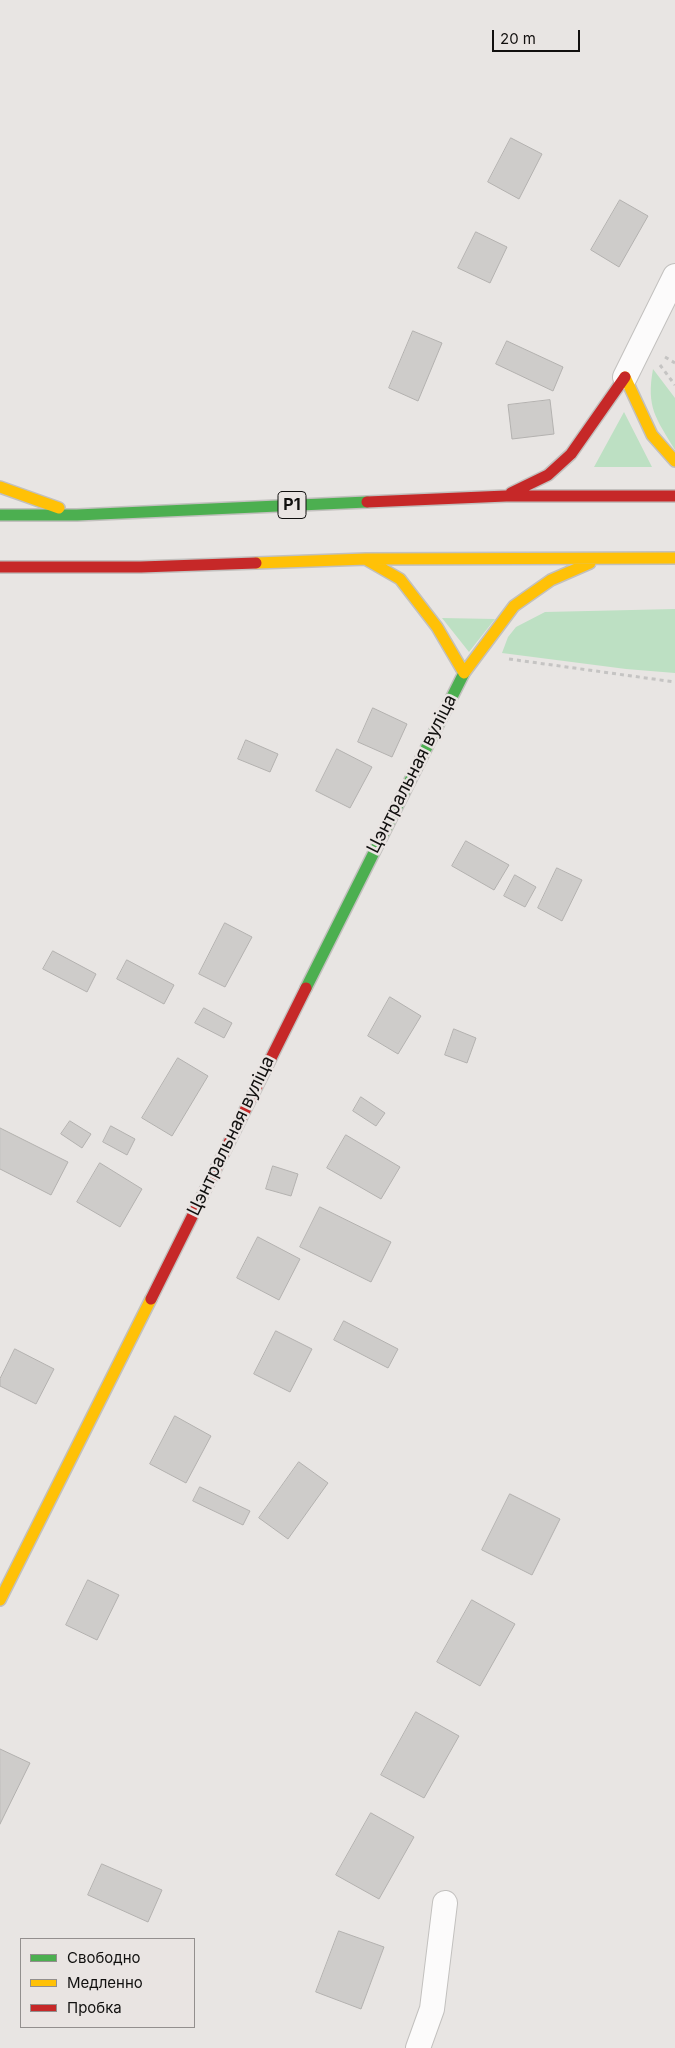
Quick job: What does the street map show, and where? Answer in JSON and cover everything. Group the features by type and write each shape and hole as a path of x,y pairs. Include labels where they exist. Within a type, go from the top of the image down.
{"main road":[{"path":"506,496 548,475 571,454 625,377 652,435 675,461"},
{"path":"0,487 77,515"},
{"name":"Р1","path":"0,515 77,515 506,496 675,496"},
{"name":"Цэнтральная вуліца","path":"0,1600 464,673 514,606 551,580 601,558"},
{"path":"0,567 141,566 366,559 675,558"},
{"path":"366,559 400,579 437,627 464,673"},
{"path":"47,580 141,566"}],"street":[{"path":"625,377 675,276"},
{"path":"418,2048 432,2009 446,1903"}],"path":[{"path":"664,357 659,365 675,385"},
{"path":"503,658 675,682"}],"green space":[{"path":"653,369 675,398 675,450 654,412 651,394"},
{"path":"624,412 652,467 594,467"},
{"path":"675,609 675,673 626,669 502,653 508,637 516,627 545,612"},
{"path":"442,618 495,619 469,652"}],"building":[{"path":"511,138 542,154 519,199 488,182"},
{"path":"620,200 648,216 619,267 591,250"},
{"path":"476,232 507,247 490,283 458,268"},
{"path":"413,331 442,343 418,401 389,388"},
{"path":"507,341 563,367 553,391 496,364"},
{"path":"550,400 554,434 512,439 508,405"},
{"path":"373,708 407,724 392,757 358,742"},
{"path":"246,740 278,754 270,772 238,759"},
{"path":"337,749 372,767 350,808 316,791"},
{"path":"466,841 509,865 494,890 452,866"},
{"path":"557,868 582,880 562,921 538,908"},
{"path":"515,875 536,887 525,907 504,896"},
{"path":"225,923 252,937 225,987 199,974"},
{"path":"53,951 96,974 87,992 43,969"},
{"path":"127,960 174,985 164,1004 117,979"},
{"path":"390,997 421,1016 398,1054 368,1036"},
{"path":"204,1008 232,1023 224,1038 195,1023"},
{"path":"454,1029 476,1038 467,1063 445,1055"},
{"path":"178,1058 208,1076 172,1136 142,1118"},
{"path":"361,1097 385,1113 376,1126 353,1111"},
{"path":"70,1121 91,1134 82,1148 61,1134"},
{"path":"111,1126 135,1139 127,1155 103,1142"},
{"path":"0,1128 68,1162 51,1195 0,1169"},
{"path":"346,1135 400,1167 381,1199 327,1168"},
{"path":"100,1163 142,1189 120,1227 77,1202"},
{"path":"273,1166 298,1174 291,1196 266,1189"},
{"path":"320,1207 391,1242 371,1282 300,1247"},
{"path":"258,1237 300,1259 279,1300 237,1278"},
{"path":"344,1321 398,1349 388,1368 334,1340"},
{"path":"276,1331 312,1349 290,1392 254,1374"},
{"path":"15,1349 54,1369 36,1404 0,1386 0,1379"},
{"path":"175,1416 211,1436 186,1483 150,1464"},
{"path":"299,1462 328,1483 288,1539 259,1518"},
{"path":"200,1487 250,1511 243,1525 193,1501"},
{"path":"510,1494 560,1519 532,1575 482,1550"},
{"path":"88,1580 119,1595 97,1640 66,1625"},
{"path":"472,1600 515,1624 480,1686 437,1662"},
{"path":"416,1712 459,1736 424,1798 381,1775"},
{"path":"0,1749 30,1763 0,1824"},
{"path":"371,1813 414,1837 379,1899 336,1875"},
{"path":"102,1864 162,1890 148,1922 88,1895"},
{"path":"339,1931 384,1947 361,2009 316,1992"}],"traffic: fast":[{"path":"0,515 77,515 367,502"},
{"path":"306,988 464,673"}],"traffic: slow":[{"path":"625,377 652,435 675,461"},
{"path":"0,487 59,508"},
{"path":"256,563 366,559 675,558"},
{"path":"367,560 400,579 437,627 464,673 514,606 551,580 590,563"},
{"path":"0,1600 151,1299"}],"traffic: jam":[{"path":"511,493 548,475 571,454 625,377"},
{"path":"367,502 506,496 675,496"},
{"path":"0,567 141,567 256,563"},
{"path":"151,1299 306,988"}]}
